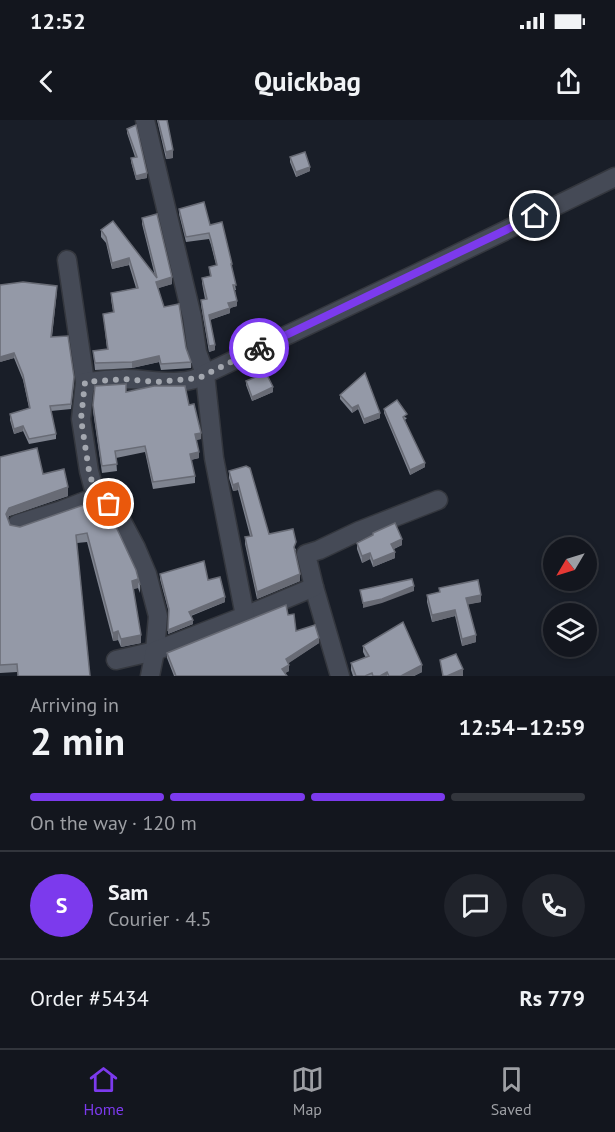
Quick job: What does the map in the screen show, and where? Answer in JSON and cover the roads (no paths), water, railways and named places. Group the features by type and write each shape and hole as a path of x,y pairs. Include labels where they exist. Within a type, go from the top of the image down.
{"street":[{"path":"145,120 192,317 197,352 205,374 214,458 245,616"},
{"path":"85,382 124,379 157,382 199,378 615,177"},
{"path":"67,260 85,382 81,419 89,471 96,496 109,504 119,516 147,574 158,616 150,676"},
{"path":"17,524 62,510 96,496"},
{"path":"340,676 306,554 438,500"},
{"path":"116,660 155,651 314,587"}]}
